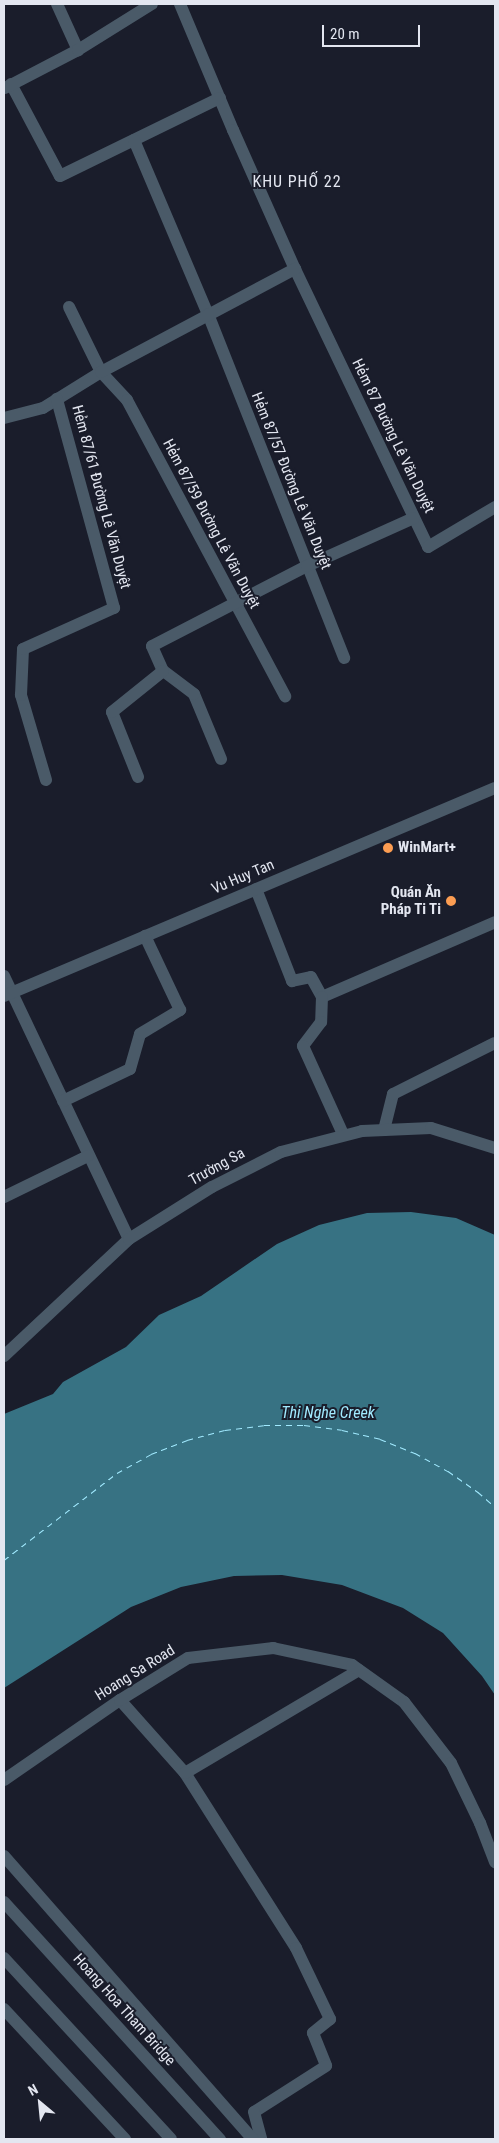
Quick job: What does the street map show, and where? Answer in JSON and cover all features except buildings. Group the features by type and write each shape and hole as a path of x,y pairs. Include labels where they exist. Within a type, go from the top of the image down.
{"street":[{"path":"58,4 78,50"},
{"path":"152,4 78,50 7,86 60,176 220,98"},
{"name":"Hẻm 87 Đường Lê Văn Duyệt","path":"180,4 295,269 428,547 495,507"},
{"name":"Hẻm 87/57 Đường Lê Văn Duyệt","path":"134,140 208,314 344,658"},
{"path":"4,418 43,408 101,372 295,269"},
{"name":"Hẻm 87/59 Đường Lê Văn Duyệt","path":"69,307 101,372 127,400 285,696"},
{"name":"Hẻm 87/61 Đường Lê Văn Duyệt","path":"46,780 20,695 24,649 114,608 57,400"},
{"path":"221,759 194,694 163,671 152,646 307,566 414,518"},
{"path":"138,777 112,712 163,671"},
{"name":"Vu Huy Tan","path":"8,994 495,788"},
{"path":"256,889 292,981 311,977 322,997 321,1022 303,1046 342,1134"},
{"path":"322,997 495,922"},
{"path":"63,1101 130,1069 140,1034 180,1010 145,936"},
{"path":"4,976 8,994 63,1101 129,1239"},
{"path":"384,1130 393,1094 495,1043"},
{"name":"Trường Sa","path":"4,1356 129,1239 212,1187 281,1152 342,1134 431,1128 495,1148"},
{"path":"4,1197 88,1156"},
{"name":"Hoang Sa Road","path":"4,1780 120,1700 188,1658 273,1648 352,1665 404,1702 451,1764 480,1823 495,1862"},
{"path":"186,1774 359,1670"},
{"path":"120,1700 186,1774 296,1948 330,2019 313,2033 326,2066 254,2112 261,2139"},
{"path":"4,1856 253,2139"},
{"name":"Hoang Hoa Tham Bridge","path":"4,1902 220,2139"},
{"path":"4,1958 171,2139"},
{"path":"4,2009 125,2139"}],"water":[{"name":"Thi Nghe Creek","path":"411,1212 456,1218 495,1235 495,1695 482,1676 443,1633 403,1608 342,1585 282,1575 234,1576 181,1587 131,1607 4,1688 4,1414 53,1394 63,1382 126,1347 159,1315 201,1296 277,1244 319,1225 367,1213"}],"ferry route":[{"path":"4,1560 117,1473 151,1454 187,1440 225,1430 264,1425 304,1425 342,1430 380,1439 415,1453 448,1471 478,1492 495,1507"}],"place":[{"name":"WinMart+","path":"388,848"},
{"name":"Quán Ăn Pháp Ti Ti","path":"451,901"}],"district":[{"name":"KHU PHỐ 22","path":"297,182"}]}
